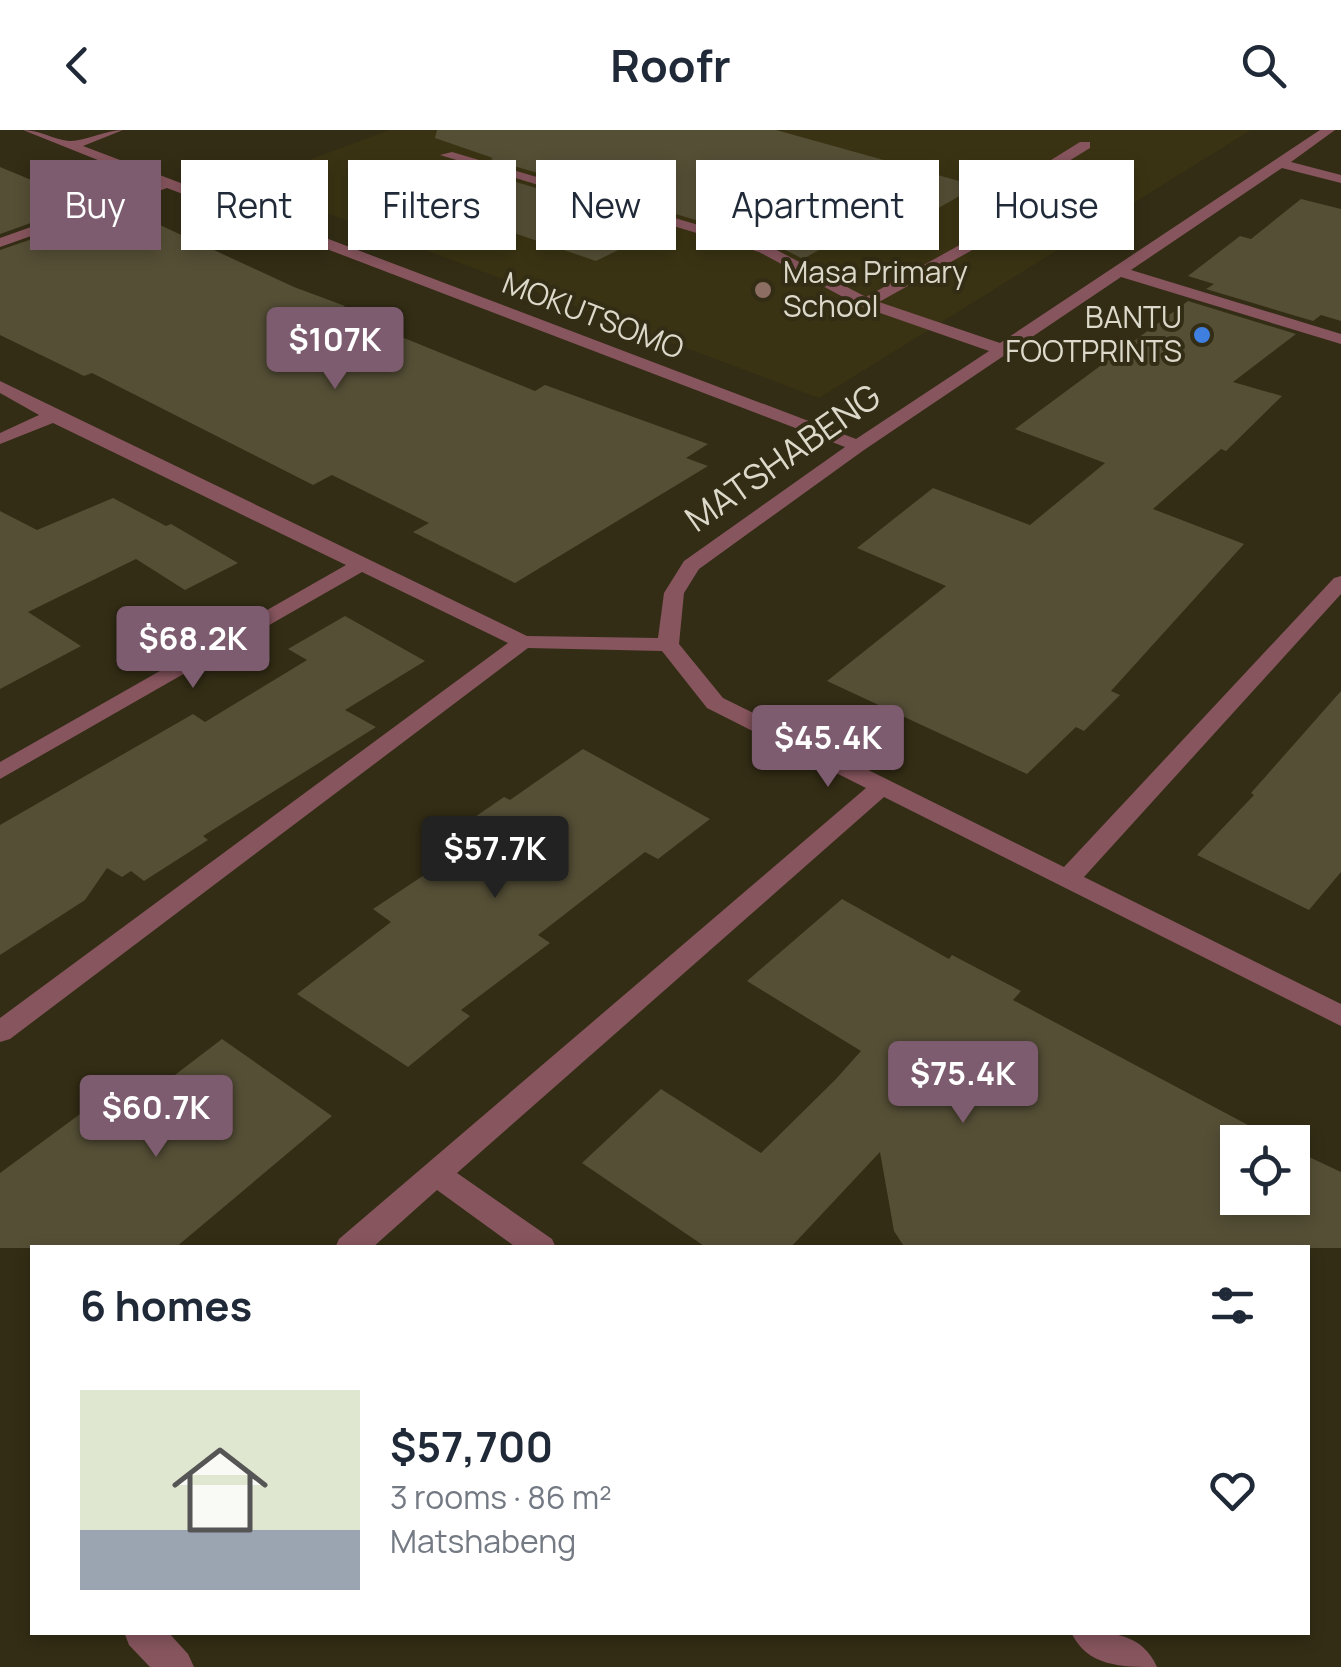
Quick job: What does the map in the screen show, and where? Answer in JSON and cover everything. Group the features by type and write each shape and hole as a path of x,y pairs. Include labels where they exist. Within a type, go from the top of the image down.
{"street":[{"name":"MOKUTSOMO","path":"29,130 858,446"},
{"path":"71,146 118,130"},
{"name":"MATSHABENG","path":"668,644 674,593 690,565 858,446 1329,130"},
{"path":"866,302 998,230 1019,186 1084,144"},
{"path":"448,154 764,250 866,302 1003,350"},
{"path":"1280,163 1341,179"},
{"path":"0,243 167,183"},
{"path":"1122,272 1341,340"},
{"path":"0,386 53,416 523,642 668,644 714,703 1341,1016"},
{"path":"0,440 53,416"},
{"path":"0,772 360,565"},
{"path":"1066,881 1341,582"},
{"path":"0,1032 523,642"},
{"path":"353,1245 881,787"},
{"path":"436,1174 537,1245"},
{"path":"145,1635 175,1667"},
{"path":"1093,1635 1138,1667"}],"shaded area":[{"path":"389,130 1251,130 1134,203 1134,160 959,160 959,250 1058,250 819,398 425,250 516,250 516,160 348,160 348,221 328,213 328,160 309,160"}],"building":[{"path":"437,130 776,130 884,160 696,160 696,220 676,214 676,160 536,160 536,173 516,167 516,160 493,160 435,138"},
{"path":"0,167 30,179 30,223 0,234"},
{"path":"939,175 959,181 959,196 939,208"},
{"path":"516,182 536,188 536,241 516,234"},
{"path":"1301,199 1341,209 1341,321 1321,315 1313,321 1206,289 1214,284 1188,276 1240,236 1251,239"},
{"path":"161,226 181,235 181,250 214,250 345,306 338,311 535,391 545,385 708,444 686,458 708,466 515,583 413,532 429,523 332,475 313,485 92,373 84,376 0,335 0,250 30,240 30,250 161,250"},
{"path":"564,250 618,250 596,261"},
{"path":"786,250 819,250 803,259"},
{"path":"1188,301 1296,334 1233,382 1282,396 1226,451 1221,449 1153,509 1244,544 1111,691 1120,695 1084,731 1076,727 1027,774 827,681 946,586 857,548 933,488 1030,525 1105,463 1015,429"},
{"path":"113,498 166,526 171,524 238,563 185,590 136,559 28,612 81,646 0,689 0,511 37,530"},
{"path":"345,616 425,661 345,710 376,727 203,836 208,840 144,881 131,871 122,877 107,868 85,900 0,955 0,825 193,714 205,722 307,660 288,649"},
{"path":"1341,691 1341,872 1309,910 1197,855 1254,795 1251,793"},
{"path":"583,749 710,819 658,859 645,852 538,935 550,943 461,1010 470,1016 408,1067 297,994 391,922 373,909 459,852 440,841 504,797 510,800"},
{"path":"842,899 949,959 952,955 1021,991 1013,1000 1248,1125 1220,1125 1220,1215 1310,1215 1310,1157 1341,1172 1341,1248 903,1245 894,1231 880,1152 793,1245 703,1245 582,1163 661,1089 761,1153 861,1051 747,981"},
{"path":"222,1039 332,1116 179,1245 0,1248 0,1173 95,1103 116,1120"}],"place":[{"name":"Masa Primary School","path":"763,290"},
{"name":"BANTU FOOTPRINTS","path":"1202,335"}]}
